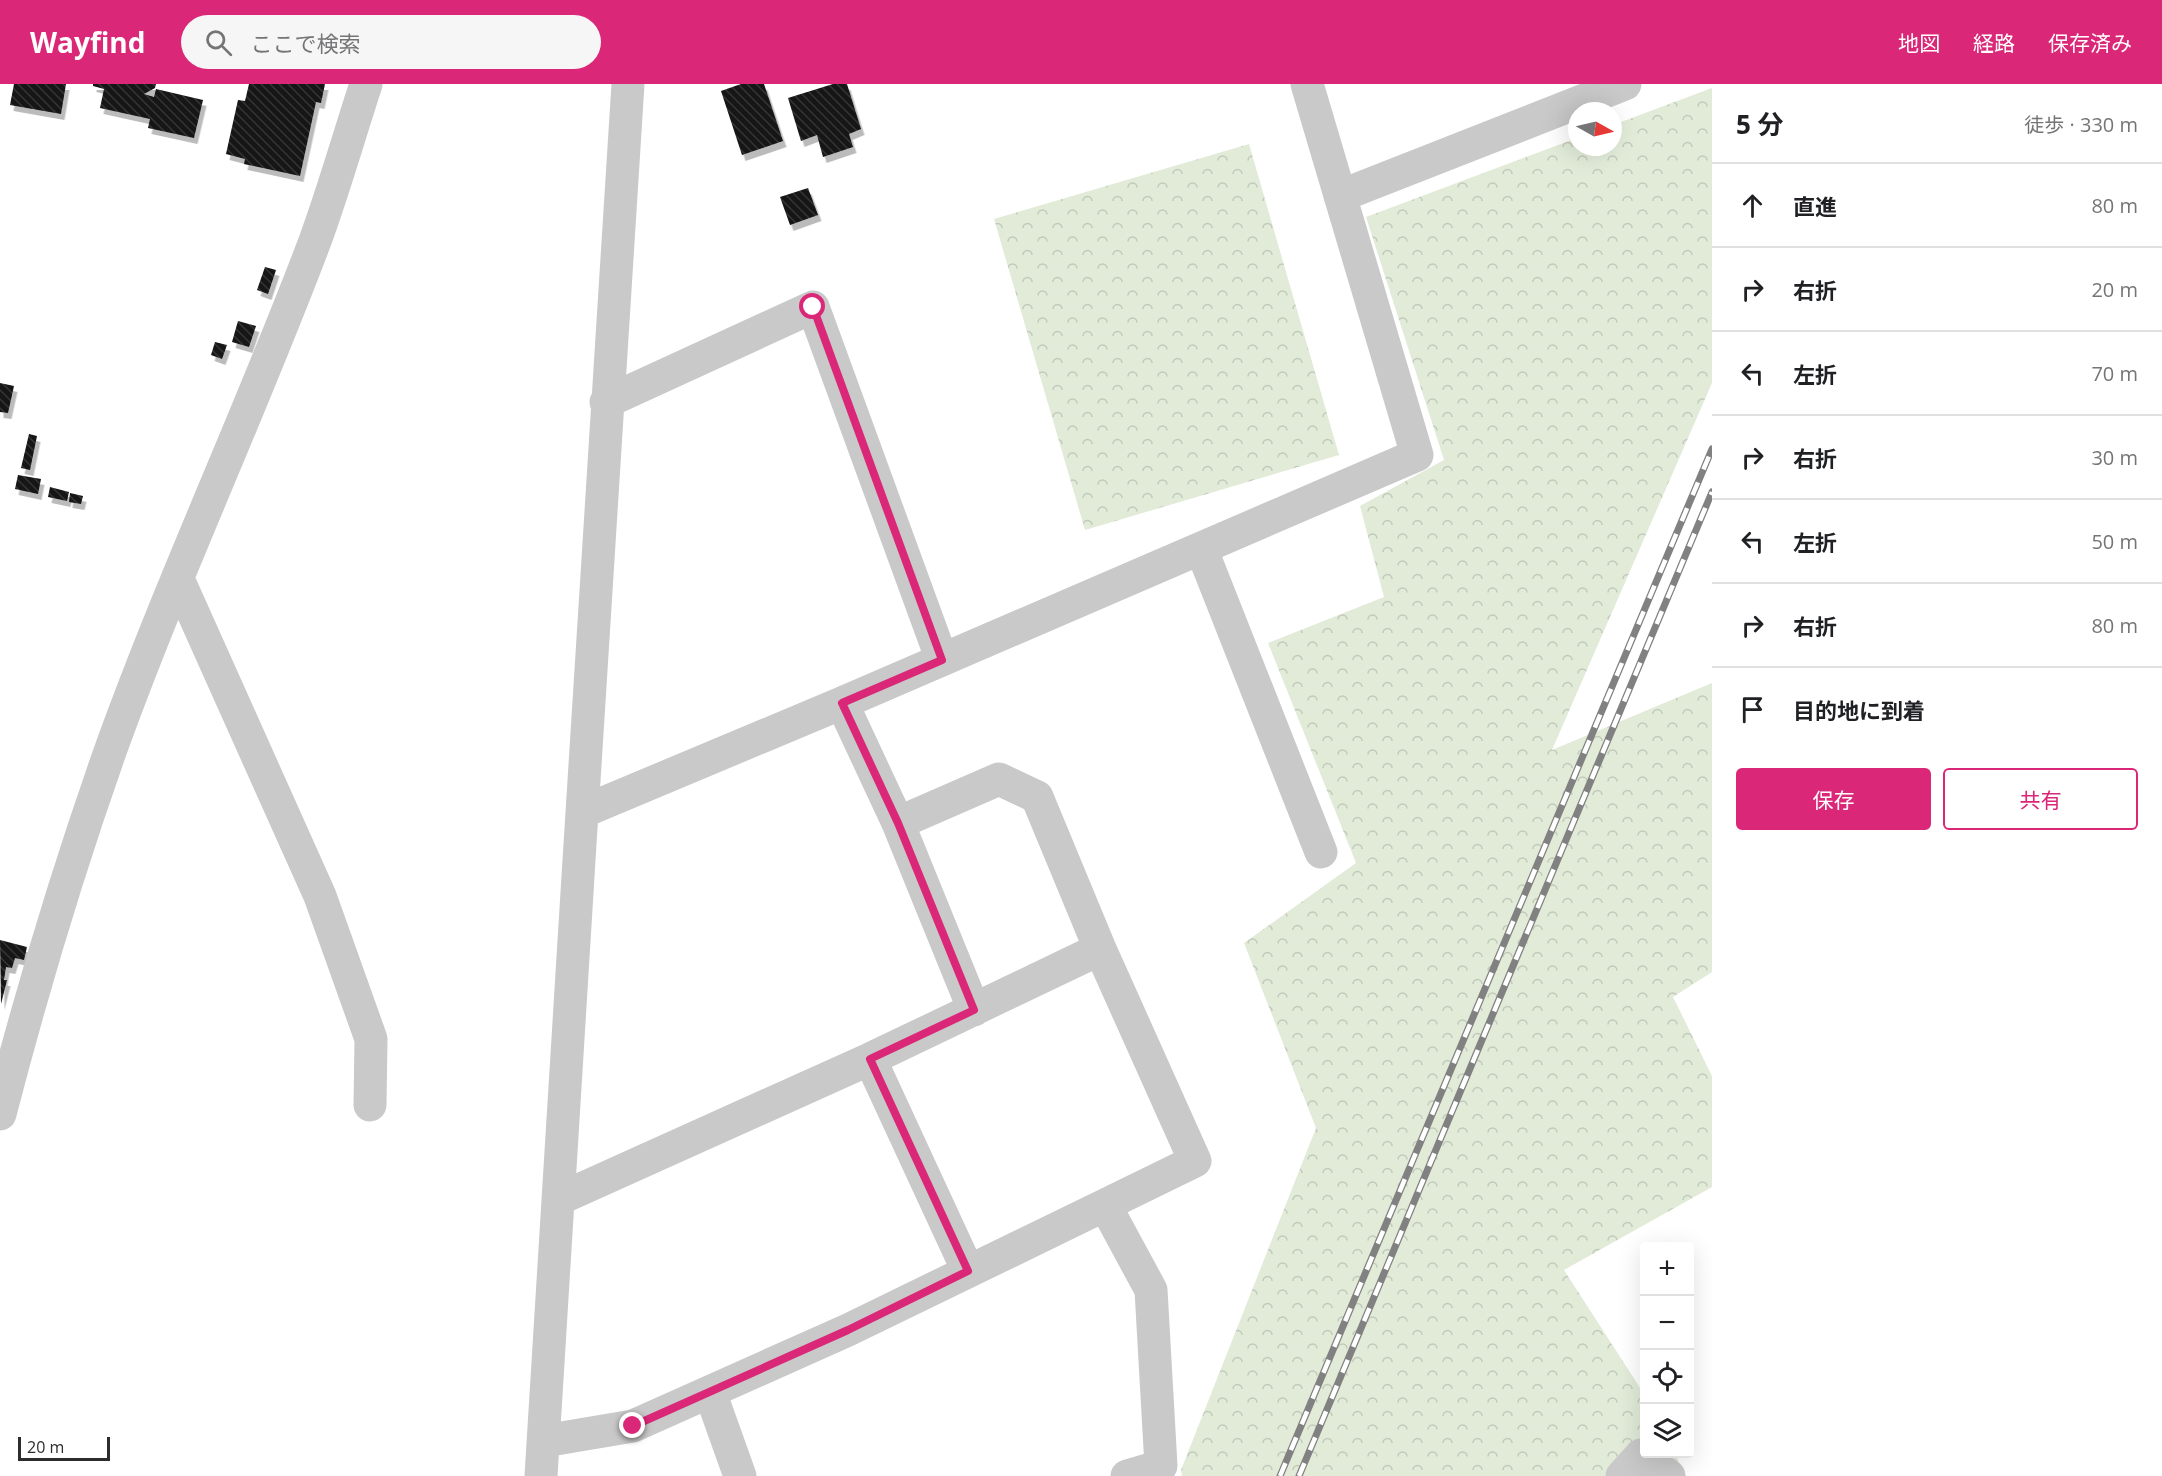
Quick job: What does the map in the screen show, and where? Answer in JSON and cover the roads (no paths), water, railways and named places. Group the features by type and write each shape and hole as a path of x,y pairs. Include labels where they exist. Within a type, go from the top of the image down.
{"street":[{"path":"0,1114 30,1000 67,878 113,745 315,240 366,84"},
{"path":"542,1476 606,402 628,84"},
{"path":"582,812 842,703 1417,455 1307,84"},
{"path":"1340,196 1625,84"},
{"path":"606,402 813,307 942,660"},
{"path":"1201,548 1321,852"},
{"path":"178,579 320,896 371,1039 370,1105"},
{"path":"842,703 898,823 974,1010"},
{"path":"544,1441 633,1426 848,1330 1195,1161 1100,949 1037,797 999,779 898,823"},
{"path":"559,1199 870,1059 1100,949"},
{"path":"870,1059 968,1271"},
{"path":"1105,1205 1151,1290 1161,1466 1126,1476"},
{"path":"710,1392 740,1476"},
{"path":"1622,1476 1641,1455 1669,1476"}],"railway":[{"path":"1280,1476 1712,449"},
{"path":"1299,1476 1712,492"}]}
